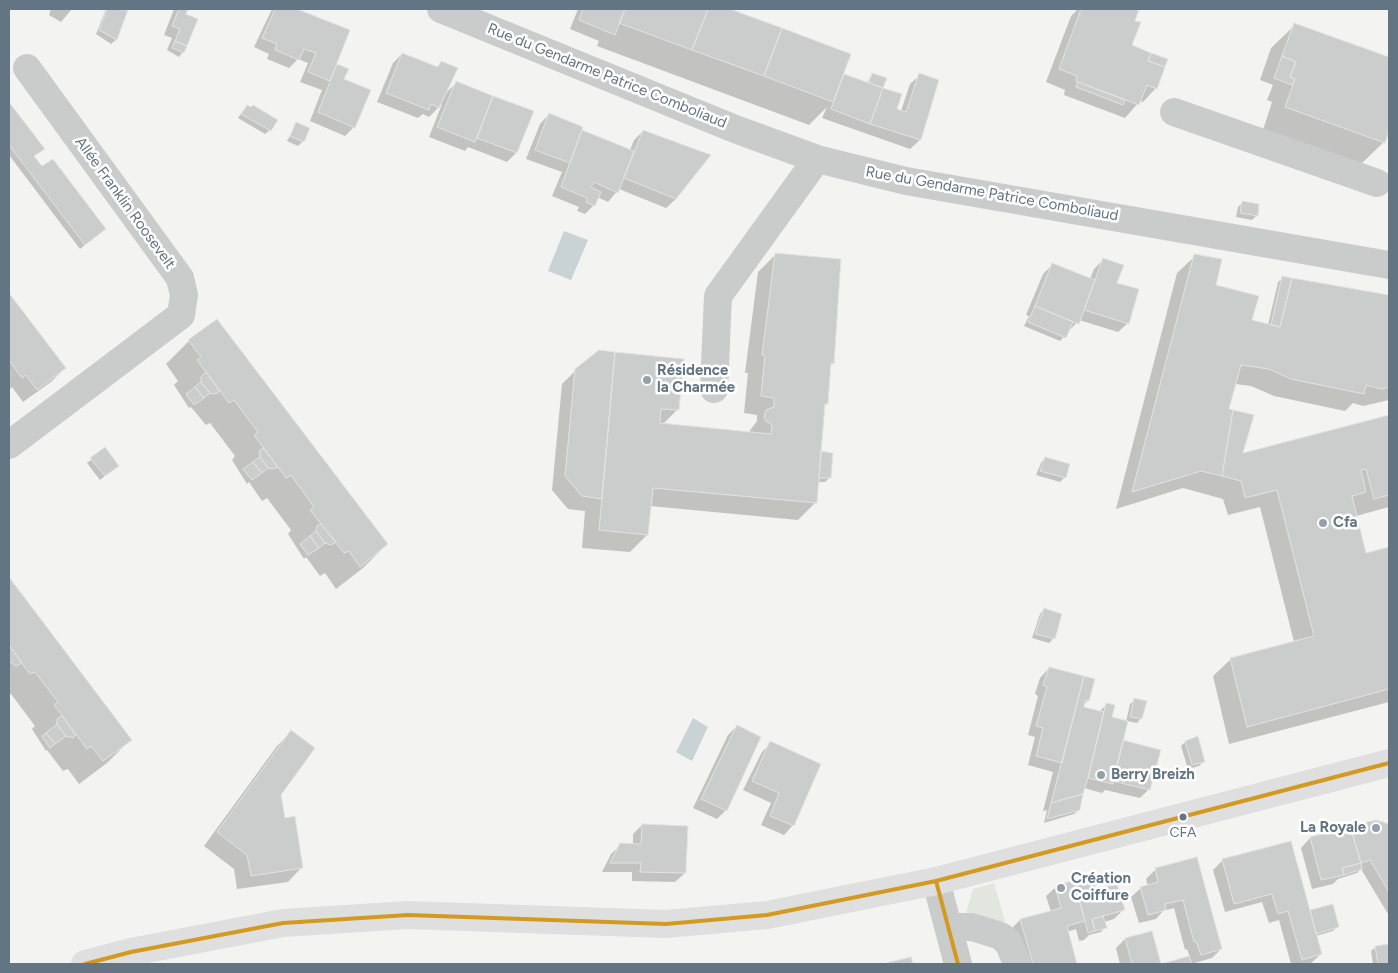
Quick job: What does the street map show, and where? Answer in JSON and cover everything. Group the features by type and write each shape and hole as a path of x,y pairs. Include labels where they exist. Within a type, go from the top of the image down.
{"main road":[{"path":"85,964 131,952 283,923 408,915 666,924 767,915 936,881 1389,763"}],"street":[{"name":"Rue du Gendarme Patrice Comboliaud","path":"442,9 735,129 818,159 906,181 1389,265"},
{"name":"Allée Franklin Roosevelt","path":"9,445 181,315 184,296 180,278 27,68"},
{"path":"1174,112 1377,183"},
{"path":"714,389 718,296 818,159"},
{"path":"936,881 958,964"},
{"path":"948,927 972,926 1001,936 1009,944 1017,964"}],"shaded area":[{"path":"564,231 588,240 571,280 548,271"},
{"path":"693,718 708,727 692,761 676,752"},
{"path":"994,883 1005,921 995,925 966,913 973,889"}],"building":[{"path":"107,9 128,10 117,40 99,30"},
{"path":"179,9 188,9 186,14 198,19 187,46 175,41 180,29 172,26"},
{"path":"275,9 297,9 350,30 330,81 308,72 316,53 304,49 299,60 275,50 277,44 262,38"},
{"path":"583,9 625,9 615,35 579,20"},
{"path":"625,9 708,9 692,50 619,23"},
{"path":"708,9 730,9 782,28 764,76 692,50"},
{"path":"1081,9 1139,9 1135,21 1141,22 1132,45 1151,53 1148,61 1165,67 1157,89 1147,85 1139,105 1078,82 1076,81 1077,76 1059,69"},
{"path":"1294,23 1389,57 1389,130 1385,143 1285,107 1295,79 1290,77 1296,62 1282,56"},
{"path":"782,28 851,54 833,102 764,76"},
{"path":"175,41 187,46 184,53 172,48"},
{"path":"402,53 438,67 441,61 458,68 439,108 431,104 429,110 386,93"},
{"path":"1151,53 1168,59 1165,67 1148,61"},
{"path":"1282,56 1296,62 1290,77 1295,79 1292,85 1274,78"},
{"path":"337,64 349,69 344,79 371,90 355,128 318,112"},
{"path":"872,73 887,78 883,88 869,83"},
{"path":"919,73 939,80 921,140 870,124 883,88 902,94 897,109 906,112"},
{"path":"844,74 883,88 870,124 831,109"},
{"path":"456,81 493,96 475,142 437,127"},
{"path":"1078,82 1125,100 1123,105 1076,87"},
{"path":"493,96 534,111 517,153 477,138"},
{"path":"9,102 45,149 34,156 42,166 53,159 106,229 85,245 9,145"},
{"path":"247,105 251,107 253,105 278,120 271,131 241,114"},
{"path":"549,113 583,127 570,163 535,150"},
{"path":"296,122 310,128 304,142 290,136"},
{"path":"582,130 634,151 618,193 594,182 591,187 601,192 595,206 586,202 587,198 561,187"},
{"path":"643,130 711,155 676,199 624,178"},
{"path":"1242,201 1259,204 1258,216 1240,213"},
{"name":"Résidence la Charmée","path":"775,253 841,259 834,364 831,363 828,404 825,404 817,503 653,488 648,535 599,530 615,352 684,359 679,410 661,409 660,423 771,434 772,425 764,417 766,410 774,407 774,398 761,396 765,356 762,355"},
{"path":"1194,254 1222,259 1216,285 1259,296 1252,320 1280,327 1292,278 1389,295 1389,387 1381,389 1366,385 1364,394 1291,379 1269,369 1241,365 1229,409 1233,410 1222,476 1201,471 1132,492"},
{"path":"1103,258 1124,265 1117,283 1139,289 1129,324 1084,310"},
{"path":"1052,263 1095,280 1079,324 1035,306"},
{"path":"1282,276 1292,278 1280,327 1271,325"},
{"path":"9,293 66,368 37,390 26,375 22,378 9,360"},
{"path":"1035,306 1073,322 1066,338 1028,322"},
{"path":"217,319 388,544 360,567 349,551 344,553 310,510 314,507 291,475 286,478 254,435 258,432 234,400 229,403 197,360 201,357 188,340"},
{"path":"599,350 615,352 602,499 582,496 565,476 575,369"},
{"path":"206,372 220,391 216,394 210,393 201,382 201,377"},
{"path":"201,382 210,393 204,398 195,387"},
{"path":"195,387 204,398 194,405 186,394"},
{"path":"1233,410 1254,415 1243,453 1389,415 1389,495 1374,499 1366,469 1361,470 1366,492 1352,496 1366,553 1389,547 1389,689 1247,727 1230,658 1314,636 1277,490 1245,498 1241,481 1222,476"},
{"path":"105,447 119,466 105,476 90,458"},
{"path":"263,448 278,467 268,468 260,457 259,451"},
{"path":"821,451 833,453 831,478 819,478"},
{"path":"260,457 268,468 262,473 253,462"},
{"path":"1045,457 1070,464 1066,478 1040,471"},
{"path":"253,462 262,473 252,480 243,469"},
{"path":"321,524 336,542 331,545 325,543 316,531 317,526"},
{"path":"316,531 325,543 319,548 310,536"},
{"path":"310,536 319,548 308,555 300,544"},
{"path":"9,577 132,740 103,761 91,746 87,749 54,705 58,702 35,672 30,674 9,645"},
{"path":"1044,608 1062,614 1055,639 1035,634"},
{"path":"9,645 22,663 16,666 9,661"},
{"path":"1049,667 1084,676 1062,763 1036,756 1043,728 1036,726 1047,687 1043,685"},
{"path":"1084,676 1095,679 1089,701 1085,700 1084,707 1104,712 1088,778 1083,794 1051,803"},
{"path":"1134,698 1147,701 1142,719 1130,717"},
{"path":"1106,703 1115,705 1112,717 1128,721 1113,784 1088,778"},
{"path":"62,716 76,735 73,738 66,736 57,724 57,719"},
{"path":"57,724 66,736 55,744 46,733"},
{"path":"737,725 761,737 727,811 701,799"},
{"path":"291,730 315,748 281,795 285,818 295,816 303,868 251,876 247,855 217,832"},
{"path":"46,733 55,744 50,748 42,736"},
{"path":"1198,736 1205,762 1192,765 1185,741"},
{"path":"1123,740 1161,750 1150,790 1113,781"},
{"path":"770,741 821,764 794,826 770,816 779,793 752,781"},
{"path":"1083,794 1080,810 1047,819 1051,803"},
{"path":"1376,820 1389,824 1389,892 1370,860 1361,863 1350,826"},
{"path":"642,824 688,826 686,873 640,872 641,863 610,863 620,843 641,844"},
{"path":"1350,826 1361,863 1342,868 1344,875 1321,880 1310,837"},
{"path":"1291,841 1322,954 1302,960 1288,911 1278,914 1272,894 1234,904 1222,859"},
{"path":"1197,857 1222,949 1201,955 1196,941 1194,942 1183,900 1165,904 1166,910 1148,915 1140,887 1158,882 1155,868"},
{"path":"1361,863 1362,869 1344,875 1342,868"},
{"path":"1092,876 1096,889 1117,884 1125,910 1092,919 1095,931 1088,933 1074,880"},
{"path":"1074,880 1085,921 1067,926 1077,964 1033,964 1020,919 1061,908 1055,886"},
{"path":"1333,904 1339,927 1316,934 1310,910"},
{"path":"1103,916 1107,928 1095,931 1092,919"},
{"path":"1152,931 1161,964 1132,964 1125,938"},
{"path":"1389,944 1389,964 1378,964 1375,946"},
{"path":"1189,956 1192,964 1161,964"},
{"path":"911,957 913,964 886,964 886,963"}],"transit line":[{"path":"85,964 131,952 283,923 408,915 666,924 767,915 936,881 1389,763"},
{"path":"936,881 958,964"}],"place":[{"name":"Résidence la Charmée","path":"647,380"},
{"name":"Cfa","path":"1323,523"},
{"name":"Berry Breizh","path":"1101,775"},
{"name":"CFA","path":"1183,817"},
{"name":"La Royale","path":"1376,828"},
{"name":"Création Coiffure","path":"1061,888"}]}
